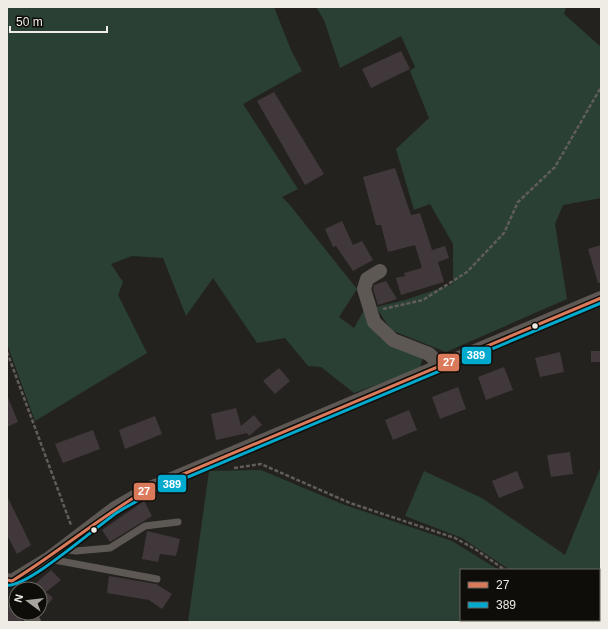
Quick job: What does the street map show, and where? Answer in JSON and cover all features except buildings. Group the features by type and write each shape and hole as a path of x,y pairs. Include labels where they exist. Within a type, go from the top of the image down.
{"street":[{"path":"380,271 367,279 364,289 374,322 393,340 429,354 440,365"},
{"path":"10,581 67,545 115,508 148,489 601,298"}],"lane":[{"path":"67,545 76,551 110,548 145,526 178,522"},
{"path":"48,558 157,579"}],"path":[{"path":"371,312 423,300 467,272 504,233 518,202 555,167 601,87"},
{"path":"7,352 71,523 67,545"},
{"path":"261,464 344,500 455,538 475,549 504,569"}],"green space":[{"path":"7,7 274,7 291,50 302,71 243,104 298,189 282,197 357,289 339,317 354,328 364,310 380,338 423,356 420,369 354,393 321,367 308,366 285,338 257,343 213,278 186,316 163,258 132,256 111,264 123,282 118,295 147,353 35,421 7,344"},
{"path":"316,7 566,7 564,14 601,47 601,198 563,205 555,224 567,299 446,352 391,330 376,307 405,300 453,284 453,244 430,204 414,210 396,149 429,118 410,71 415,67 401,36 340,68 324,20"},
{"path":"601,466 601,622 586,621 600,621 600,569 508,569 462,538 405,516 424,471 482,498 565,555"},
{"path":"261,470 342,504 452,541 497,569 460,569 460,621 579,622 188,622 209,471"}],"transit line":[{"name":"27","path":"7,580 12,581 113,511 148,489 601,298"},
{"name":"389","path":"7,585 16,584 30,577 62,555 108,519 150,493 601,303"}]}
